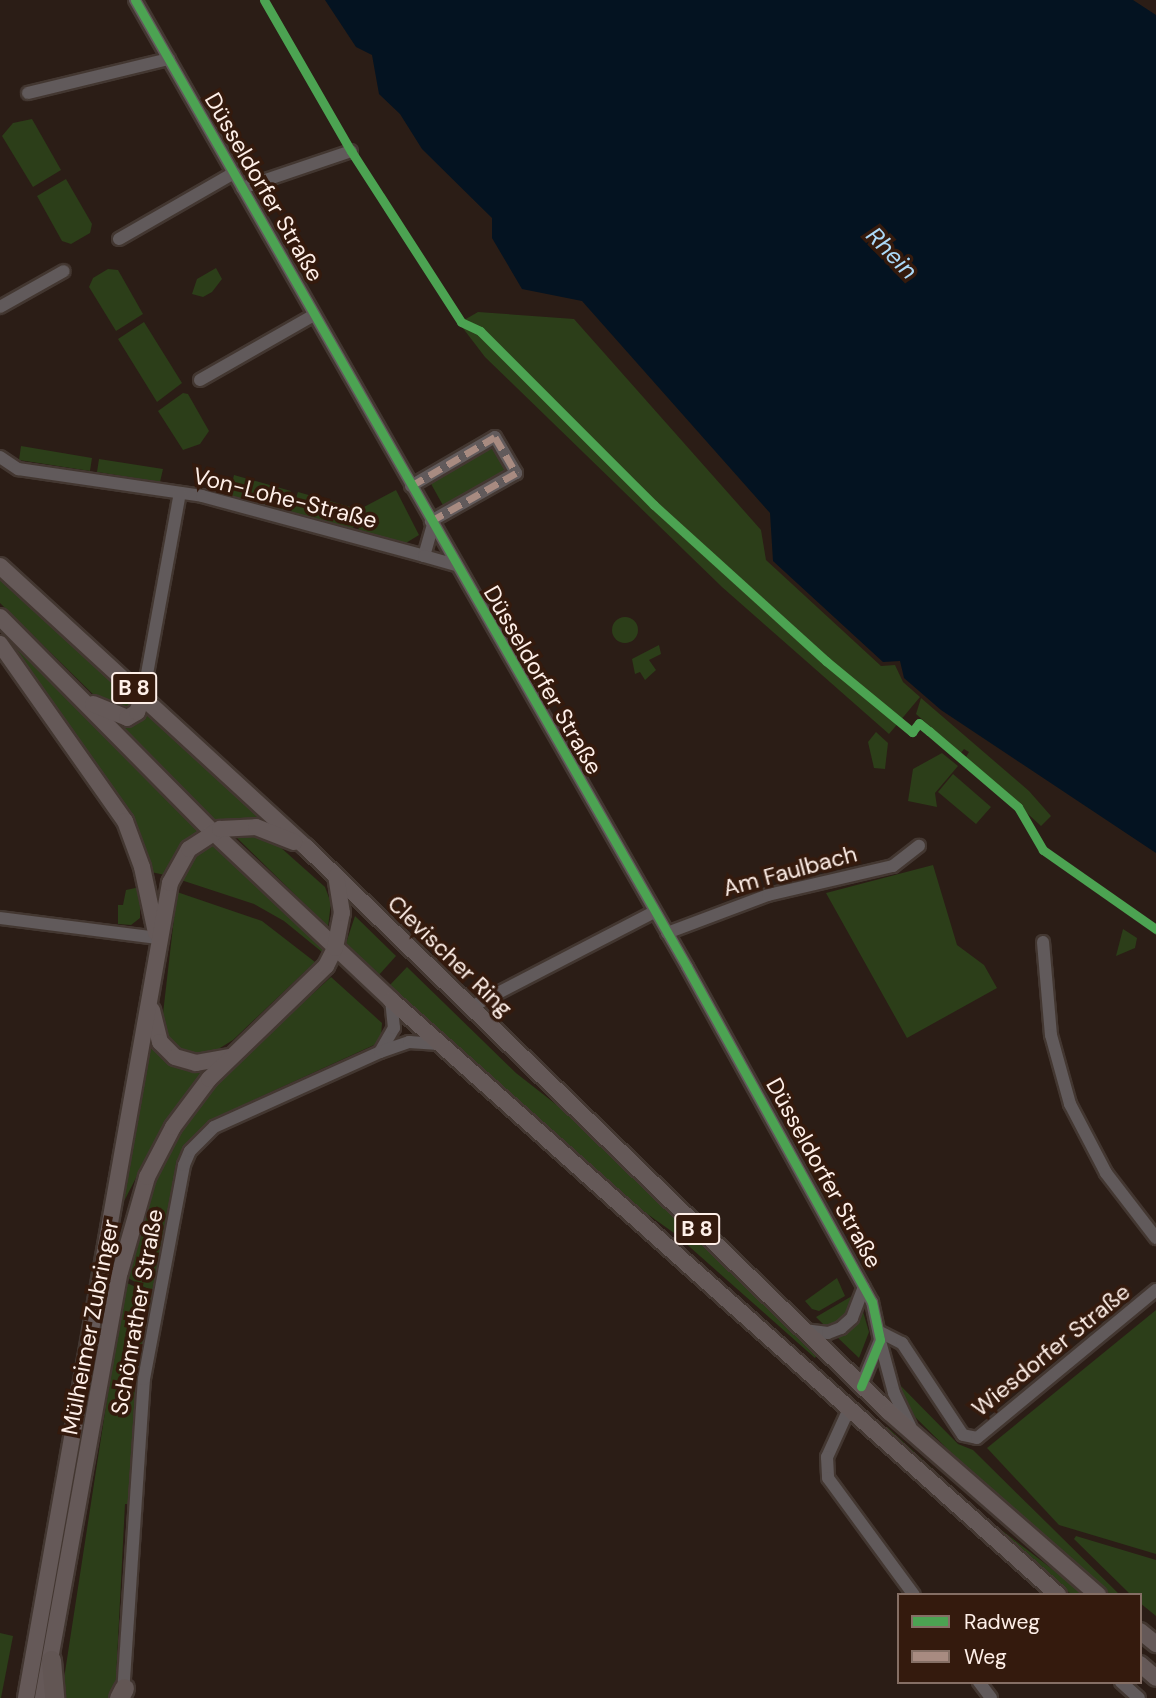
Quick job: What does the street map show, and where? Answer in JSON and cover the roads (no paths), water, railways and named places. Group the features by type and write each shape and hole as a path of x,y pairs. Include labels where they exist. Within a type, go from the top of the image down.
{"highway":[{"path":"51,1660 54,1698"}],"main road":[{"name":"Clevischer Ring","path":"0,566 306,847 861,1386"},
{"name":"B 8","path":"0,617 213,832 391,1000 848,1411 1056,1593"},
{"path":"0,644 125,821 142,867 158,938"},
{"name":"B 8","path":"82,697 127,718 137,712 143,696"},
{"path":"158,938 174,871 189,849 213,832 256,827 306,847"},
{"path":"335,948 342,913 336,876"},
{"name":"Mülheimer Zubringer","path":"26,1698 150,1000 158,938"},
{"name":"Mülheimer Zubringer","path":"43,1698 120,1272 147,1177 168,1136 229,1058 318,973 335,948"},
{"path":"150,1000 160,1042 175,1057 195,1063 229,1058"},
{"name":"B 8","path":"861,1386 919,1441 1096,1593"},
{"path":"848,1411 861,1386"},
{"path":"1142,1633 1156,1644"},
{"path":"1142,1666 1156,1678"}],"street":[{"name":"Düsseldorfer Straße","path":"135,0 667,933 864,1287 894,1393 919,1441"},
{"path":"28,93 169,59"},
{"path":"242,188 351,151"},
{"name":"Düsseldorfer Straße","path":"119,239 234,173"},
{"path":"0,307 64,271"},
{"name":"Düsseldorfer Straße","path":"200,380 314,315"},
{"path":"411,486 495,438 516,473 432,523 424,556"},
{"name":"Von-Lohe-Straße","path":"0,457 10,467 180,492 456,565"},
{"path":"143,696 180,492"},
{"name":"Am Faulbach","path":"667,933 768,895 887,868 908,858 919,846"},
{"path":"471,1007 654,912"},
{"path":"0,918 158,938"},
{"path":"1043,942 1051,1035 1070,1104 1111,1182 1156,1238"},
{"path":"380,1052 392,1034 391,1000"},
{"name":"Schönrather Straße","path":"122,1695 132,1612 138,1432 184,1165 200,1138 214,1127 380,1052 415,1042 439,1044"},
{"path":"801,1329 821,1334 841,1328 852,1318 864,1287"},
{"name":"Wiesdorfer Straße","path":"880,1336 902,1343 934,1396 970,1439 982,1434 1156,1290"},
{"path":"861,1386 880,1336"},
{"path":"848,1411 827,1457 828,1478 913,1593"},
{"path":"1123,1684 1139,1698"}],"water":[{"name":"Rhein","path":"325,0 1133,0 1156,15 1156,853 941,710 904,678 900,661 883,662 773,561 770,513 582,301 522,289 492,238 492,218 422,149 400,114 379,94 372,55 356,47"}]}
